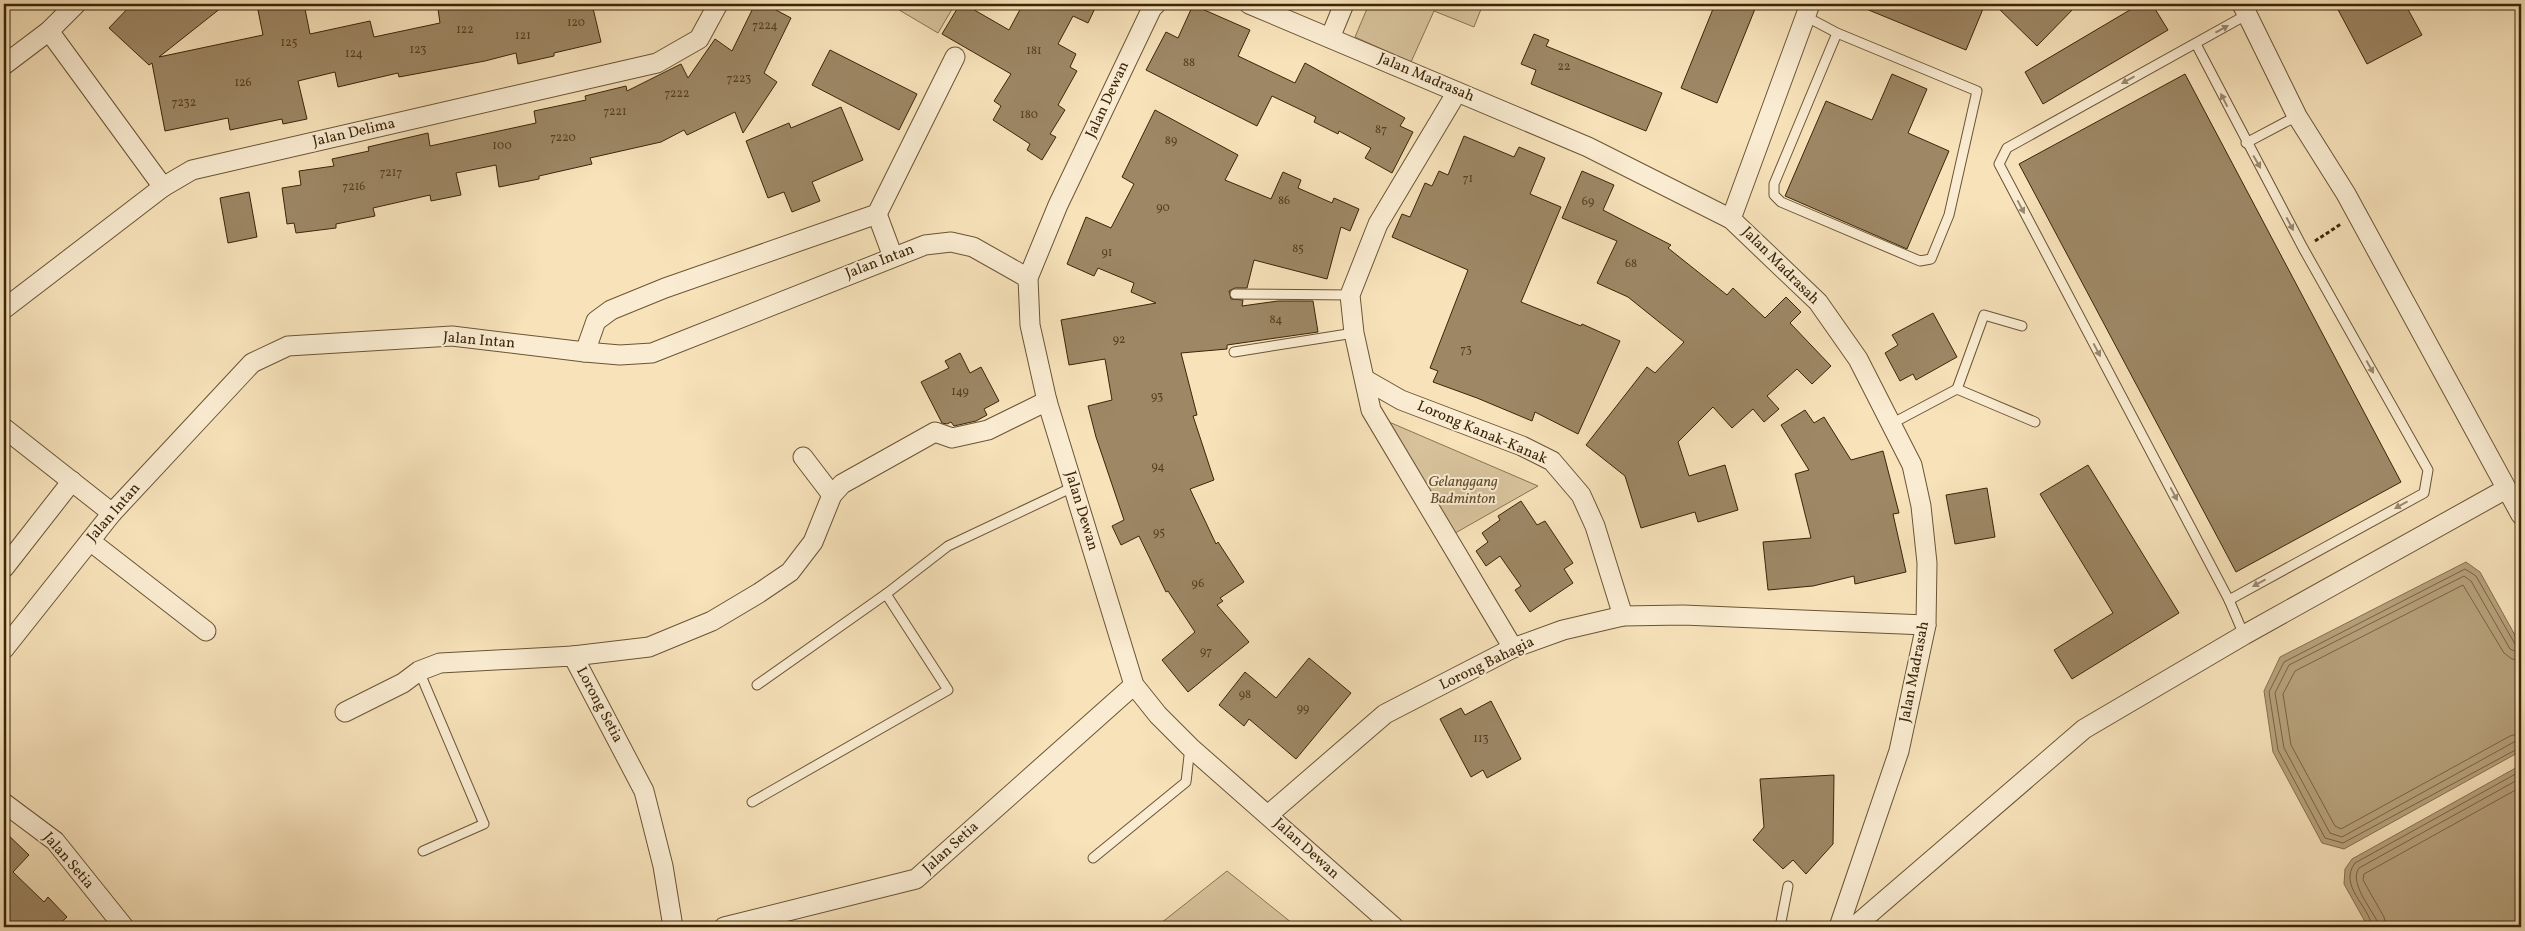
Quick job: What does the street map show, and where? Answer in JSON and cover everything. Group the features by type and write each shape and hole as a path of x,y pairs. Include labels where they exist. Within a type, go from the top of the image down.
{"street":[{"path":"4,65 49,31 76,4"},
{"name":"Jalan Delima","path":"4,309 163,187 192,170 657,63 699,39 718,4"},
{"name":"Jalan Madrasah","path":"1249,4 1588,147 1731,219 1818,302 1858,359 1912,465 1921,506 1927,563 1926,625 1899,751 1839,927"},
{"path":"1330,38 1344,4"},
{"name":"Jalan Dewan","path":"1154,6 1058,205 1028,278 1030,325 1047,401 1134,685 1158,715 1190,747 1394,927"},
{"path":"2245,9 2297,116 2357,215 2521,515"},
{"path":"1731,219 1808,10"},
{"path":"49,31 163,187"},
{"path":"585,352 596,321 610,310 665,288 877,214 955,57"},
{"path":"1458,92 1378,224 1350,295 1354,333 1366,380 1371,410 1513,648"},
{"path":"877,214 893,257"},
{"name":"Jalan Intan","path":"4,649 112,513 252,363 288,346 452,336 620,355 652,353 925,245 951,242 973,247 1028,278"},
{"name":"Lorong Kanak-Kanak","path":"1366,380 1401,400 1522,446 1552,461 1581,495 1595,526 1624,616"},
{"path":"573,656 649,647 712,621 790,572 813,542 832,495 842,484 918,439 935,432 952,438 988,430 1047,401"},
{"path":"4,428 112,513"},
{"path":"803,457 832,495"},
{"path":"4,568 72,481"},
{"path":"1854,927 2084,729 2244,635 2506,489"},
{"path":"90,541 206,631"},
{"name":"Lorong Bahagia","path":"1268,814 1385,714 1513,648 1563,630 1624,616 1683,615 1926,625"},
{"name":"Lorong Setia","path":"345,712 403,683 419,671 440,664 573,656 644,791 663,866 673,927"},
{"name":"Jalan Setia","path":"724,927 916,879 1134,685"},
{"name":"Jalan Setia","path":"4,803 55,841 124,927"}],"lane":[{"path":"2244,635 2229,600 1999,164 2007,148 2196,44 2245,9"},
{"path":"1808,10 1837,33 1977,91 1949,216 1930,259 1920,262 1781,202 1774,195 1774,184 1837,33"},
{"path":"2196,44 2246,143 2303,248 2428,470 2424,493 2229,600"},
{"path":"2246,143 2297,116"},
{"path":"1235,294 1350,295"},
{"path":"1891,424 1958,389 1984,315 2022,326"},
{"path":"1234,352 1354,333"},
{"path":"1958,389 2035,422"},
{"path":"757,685 886,594 948,546 1073,487"},
{"path":"752,802 948,690 886,594"},
{"path":"419,671 484,824 423,851"},
{"path":"1093,858 1186,782 1190,747"},
{"path":"1780,927 1788,886"}],"path":[{"path":"2303,248 2357,215"}],"green space":[{"path":"889,4 955,4 938,33"},
{"path":"1369,4 1483,4 1474,27 1434,11 1411,62 1355,37"},
{"name":"Gelanggang Badminton","path":"1382,419 1538,486 1450,536"},
{"path":"1227,871 1297,927 1156,927"}],"water":[{"path":"2466,562 2480,572 2521,646 2521,751 2344,849 2322,843 2273,752 2264,691 2280,657"},
{"path":"2521,765 2521,927 2368,927 2344,884 2345,869 2352,859"}],"building":[{"path":"132,4 226,4 159,57 263,35 258,10 286,4 304,4 310,34 370,21 374,37 440,23 438,9 466,4 592,4 601,42 518,64 516,53 485,61 399,77 398,73 338,87 335,72 298,81 307,119 283,124 282,119 230,130 228,118 165,131 152,63 149,65 109,28"},
{"path":"755,4 779,4 776,10 791,18 764,73 777,82 743,133 735,112 687,135 684,130 661,142 590,158 592,164 539,176 539,179 499,187 496,165 456,173 461,195 431,201 430,195 373,208 375,216 336,224 336,228 296,233 294,223 287,224 282,188 301,185 299,171 334,166 332,159 369,151 368,147 428,133 430,146 536,123 534,111 586,100 585,96 626,86 627,91 681,64 688,78 715,39 732,51"},
{"path":"960,4 964,4 1009,30 1023,4 1097,4 1088,23 1073,16 1058,44 1076,54 1070,67 1077,71 1058,105 1065,110 1050,134 1056,137 1042,160 1027,150 1030,144 993,120 1001,106 994,101 1011,74 942,34"},
{"path":"1715,4 1757,4 1717,103 1681,88"},
{"path":"1854,4 1985,4 1966,50"},
{"path":"1994,4 2078,4 2037,46"},
{"path":"2140,4 2152,4 2168,30 2043,104 2025,72"},
{"path":"2335,4 2405,4 2422,35 2367,64"},
{"path":"1193,5 1250,30 1238,56 1295,83 1305,63 1405,118 1400,126 1413,132 1392,173 1365,158 1371,148 1339,131 1338,134 1314,122 1316,117 1272,96 1257,126 1146,70 1166,32 1178,38"},
{"path":"1534,34 1549,40 1546,46 1662,93 1646,131 1531,84 1536,70 1521,64"},
{"path":"830,50 917,94 899,130 812,85"},
{"path":"1892,74 1927,89 1908,133 1949,151 1907,249 1785,196 1826,101 1872,120"},
{"path":"2185,74 2401,482 2236,572 2019,164"},
{"path":"841,107 863,160 812,182 820,201 792,212 784,192 768,198 746,141 789,123 791,128"},
{"path":"1155,110 1238,155 1225,180 1271,199 1283,172 1301,180 1298,188 1332,203 1334,198 1359,209 1350,231 1341,227 1327,279 1254,260 1247,288 1235,288 1229,291 1231,299 1243,300 1242,306 1278,301 1313,301 1318,332 1227,345 1227,349 1181,353 1197,415 1193,416 1214,480 1190,489 1216,544 1218,542 1244,582 1220,598 1223,601 1217,605 1249,642 1188,692 1162,660 1195,632 1168,591 1166,592 1139,536 1121,545 1112,526 1124,520 1096,437 1088,406 1112,400 1105,359 1069,365 1061,320 1156,303 1131,292 1134,283 1098,268 1094,276 1067,264 1086,217 1111,228 1134,184 1122,177"},
{"path":"1464,136 1514,157 1519,147 1545,158 1530,194 1561,207 1521,302 1581,326 1582,324 1620,341 1578,434 1535,412 1532,421 1433,382 1438,371 1430,368 1468,270 1392,237 1402,214 1410,217 1425,183 1432,186 1439,171 1448,175"},
{"path":"1582,171 1614,185 1603,210 1671,245 1668,248 1727,295 1733,288 1765,318 1786,297 1801,312 1790,323 1831,366 1812,384 1797,369 1767,396 1779,409 1764,422 1753,409 1732,428 1713,407 1678,442 1689,476 1725,465 1738,510 1698,522 1695,512 1641,528 1625,476 1586,445 1647,367 1655,373 1684,342 1628,297 1597,283 1617,241 1562,218"},
{"path":"249,192 257,237 228,243 220,198"},
{"path":"1933,313 1957,357 1916,380 1913,374 1900,381 1885,353 1898,345 1892,335"},
{"path":"960,353 970,373 981,367 999,401 984,409 987,415 976,421 954,426 951,422 947,424 942,423 921,382 949,368 945,361"},
{"path":"1805,410 1814,423 1824,417 1851,460 1883,451 1899,513 1893,514 1906,572 1855,584 1854,576 1813,586 1768,590 1763,542 1811,538 1795,474 1809,470 1781,425"},
{"path":"2088,465 2179,613 2072,679 2054,650 2113,613 2040,494"},
{"path":"1987,488 1995,537 1955,544 1946,495"},
{"path":"1521,501 1537,525 1545,521 1573,563 1564,569 1573,583 1530,612 1515,590 1521,586 1500,556 1486,566 1476,551 1488,542 1482,533 1500,520 1498,516"},
{"path":"1309,658 1351,693 1296,759 1249,719 1244,726 1219,705 1245,672 1276,698"},
{"path":"1491,701 1521,759 1487,778 1483,770 1471,777 1440,719 1461,708 1465,715"},
{"path":"1834,775 1833,844 1806,874 1793,860 1783,869 1753,840 1764,827 1760,779"},
{"path":"4,831 29,855 13,872 44,902 48,897 67,917 56,927 4,927"}]}
